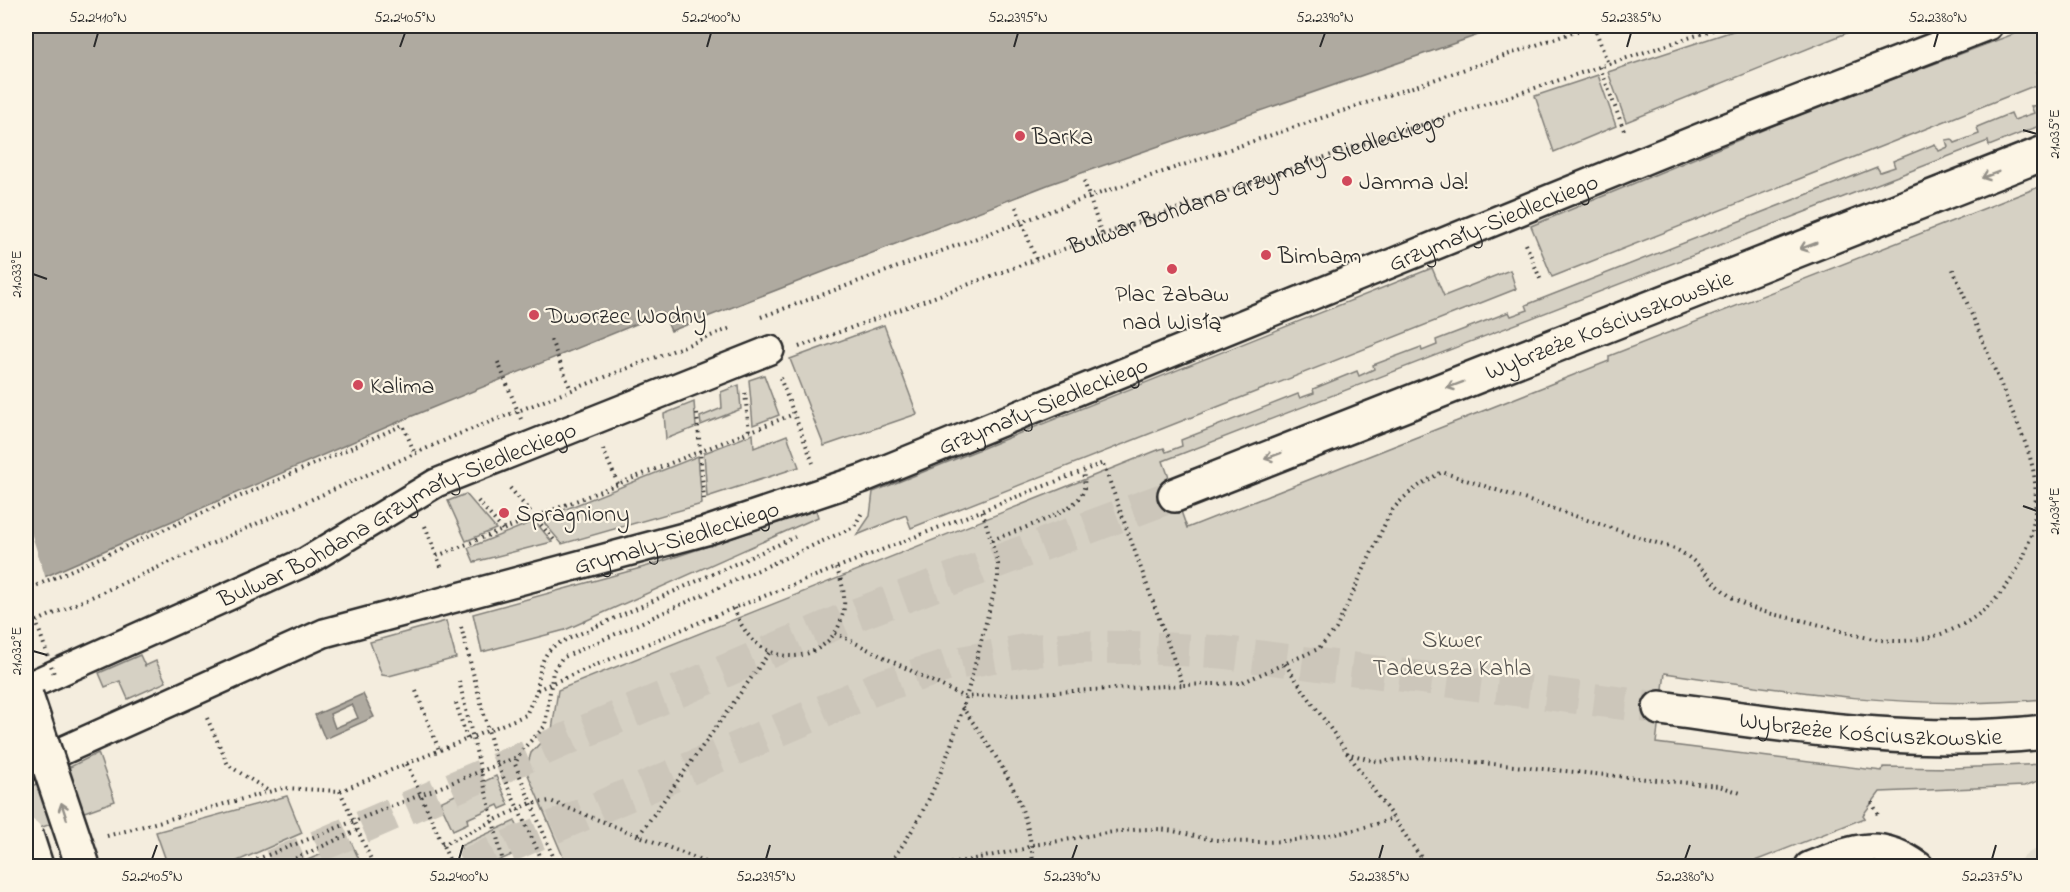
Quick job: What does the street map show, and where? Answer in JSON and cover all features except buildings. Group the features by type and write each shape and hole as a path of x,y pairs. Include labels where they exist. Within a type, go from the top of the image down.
{"main road":[{"name":"Wybrzeże Kościuszkowskie","path":"1175,495 2044,153"},
{"path":"26,696 83,867"},
{"name":"Wybrzeże Kościuszkowskie","path":"1660,708 1811,728 1890,734 2012,736 2044,732"},
{"path":"26,835 36,867"}],"street":[{"name":"Grzymały-Siedleckiego","path":"864,478 1704,135 1989,26"},
{"name":"Bulwar Bohdana Grzymały-Siedleckiego","path":"26,687 307,561 412,496 488,462 694,380 779,356"},
{"name":"Grymaly-Siedleckiego","path":"26,766 324,633 706,531 864,478"},
{"path":"1809,867 1853,850 1874,847 1895,851 1919,867"}],"path":[{"path":"1022,221 1593,26 1608,64"},
{"name":"Bulwar Bohdana Grzymały-Siedleckiego","path":"779,356 1102,235 1351,148 1725,26"},
{"path":"1600,67 1625,133"},
{"path":"1084,181 1102,235"},
{"path":"1016,207 1036,259"},
{"path":"1522,234 1541,281"},
{"path":"835,633 964,697 1241,683 1318,649 1328,641 1390,513 1402,498 1418,485 1442,472 1675,549 1692,557 1728,597 1751,608 1864,636 1894,641 1922,638 1971,621 1994,602 2019,569 2034,525 2036,498 2033,471 2023,439 1952,267"},
{"path":"551,340 571,390"},
{"path":"779,356 794,414 824,491"},
{"path":"498,362 520,419"},
{"path":"694,380 706,531"},
{"path":"437,556 794,414"},
{"path":"26,590 403,425 415,454"},
{"path":"488,462 576,566"},
{"path":"537,690 734,608 1103,463 1183,685"},
{"path":"992,540 1070,507 1082,496 1085,484 1083,471"},
{"path":"240,867 305,839 516,757 545,726 553,671 562,658 854,527 863,512 866,496 864,478"},
{"path":"412,496 454,597 496,764 545,867"},
{"path":"887,867 910,837 925,812 940,779 998,578 998,564 982,510"},
{"path":"129,828 283,788 340,791 526,715 537,690 541,662 547,651 557,644 802,534"},
{"path":"734,608 740,627 753,643 769,653 783,656 813,651 835,633 843,617 846,600 843,583 836,568"},
{"path":"639,835 769,653"},
{"path":"1285,664 1427,867"},
{"path":"459,681 504,867"},
{"path":"416,691 439,750"},
{"path":"456,704 467,739"},
{"path":"962,707 997,756 1012,782 1032,845 1033,867"},
{"path":"1346,753 1378,762 1420,757 1719,786 1741,793"},
{"path":"224,756 228,765 268,791"},
{"path":"516,757 515,770 557,867"},
{"path":"407,764 452,867"},
{"path":"340,791 374,867"},
{"path":"442,845 529,804 550,801 716,867"},
{"path":"939,867 1024,849 1032,845 1152,829 1176,830 1212,840 1254,844 1307,840 1359,830 1392,819"},
{"path":"279,867 358,830"}],"shaded area":[{"path":"26,26 1504,26 1050,184 671,331 663,313 405,419 26,585"},
{"path":"363,694 374,717 325,739 315,715","holes":["352,704 358,718 335,728 330,714"]},
{"path":"2044,846 2044,866 2012,866 2030,852"}],"green space":[{"path":"1748,26 1864,26 1626,122 1608,72"},
{"path":"2035,26 2044,26 2044,61 2037,72 2044,79 2044,87 2031,87 1552,277 1531,226 1816,108"},
{"path":"1598,75 1616,126 1554,152 1535,96"},
{"name":"Skwer Tadeusza Kahla","path":"2044,105 2044,124 1989,146 1988,141 1163,461 1187,528 1609,361 1609,356 2044,185 2044,699 1949,703 1854,698 1665,673 1656,743 1882,771 1883,767 1954,768 2044,764 2044,779 2024,786 1880,792 1863,815 1865,818 1742,866 567,866 526,770 531,753 552,730 558,690 1158,450 1164,448 1166,452 1182,446 1181,440 1298,394 1300,398 1314,393 1313,389 1357,371 1359,376 1374,369 1373,365 1421,347 1422,351 1437,345 1436,340 1509,312 1511,316 1528,310 1526,305 1877,167 1880,172 1895,167 1893,161 1935,144 1939,151 1948,147 1946,140 1952,139 1955,143 1979,134 1977,127 2011,113 2014,120 2034,113 2031,106"},
{"path":"1432,268 1444,296 1510,270 1516,289 911,528 906,515 857,535 870,516 873,492"},
{"path":"884,325 917,414 824,446 790,359"},
{"path":"764,375 779,415 753,425 749,380"},
{"path":"739,385 741,409 701,425 700,417 722,408 721,392"},
{"path":"694,402 696,427 666,439 664,414"},
{"path":"753,434 754,448 787,435 799,467 707,497 704,453"},
{"path":"698,456 702,504 562,544 541,519"},
{"path":"466,494 496,529 466,541 448,501"},
{"path":"816,510 818,517 565,630 482,652 473,614 648,566"},
{"path":"535,521 552,542 474,562 468,548"},
{"path":"446,621 456,658 389,676 382,675 370,642"},
{"path":"140,655 145,666 156,661 166,682 128,699 120,681 105,687 99,673"},
{"path":"98,753 115,801 26,833 26,789"},
{"path":"496,776 509,805 500,809 498,805 467,819 468,823 453,830 440,802"},
{"path":"287,796 302,833 226,866 168,866 156,832"},
{"path":"515,821 527,848 487,866 469,866 460,846"},
{"path":"351,842 362,866 293,866"}],"pier":[{"path":"26,517 46,579 26,588"}],"tunnel":[{"path":"272,866 855,615 1175,495"},
{"path":"463,866 879,687 948,665 1022,651 1086,647 1221,652 1660,708"}],"place":[{"name":"BarKa","path":"1020,136"},
{"name":"Jamma Ja!","path":"1347,181"},
{"name":"Bimbam","path":"1266,255"},
{"name":"Plac Zabaw nad Wisłą","path":"1172,269"},
{"name":"Dworzec Wodny","path":"534,315"},
{"name":"Kalima","path":"358,385"},
{"name":"Spragniony","path":"504,513"}]}
